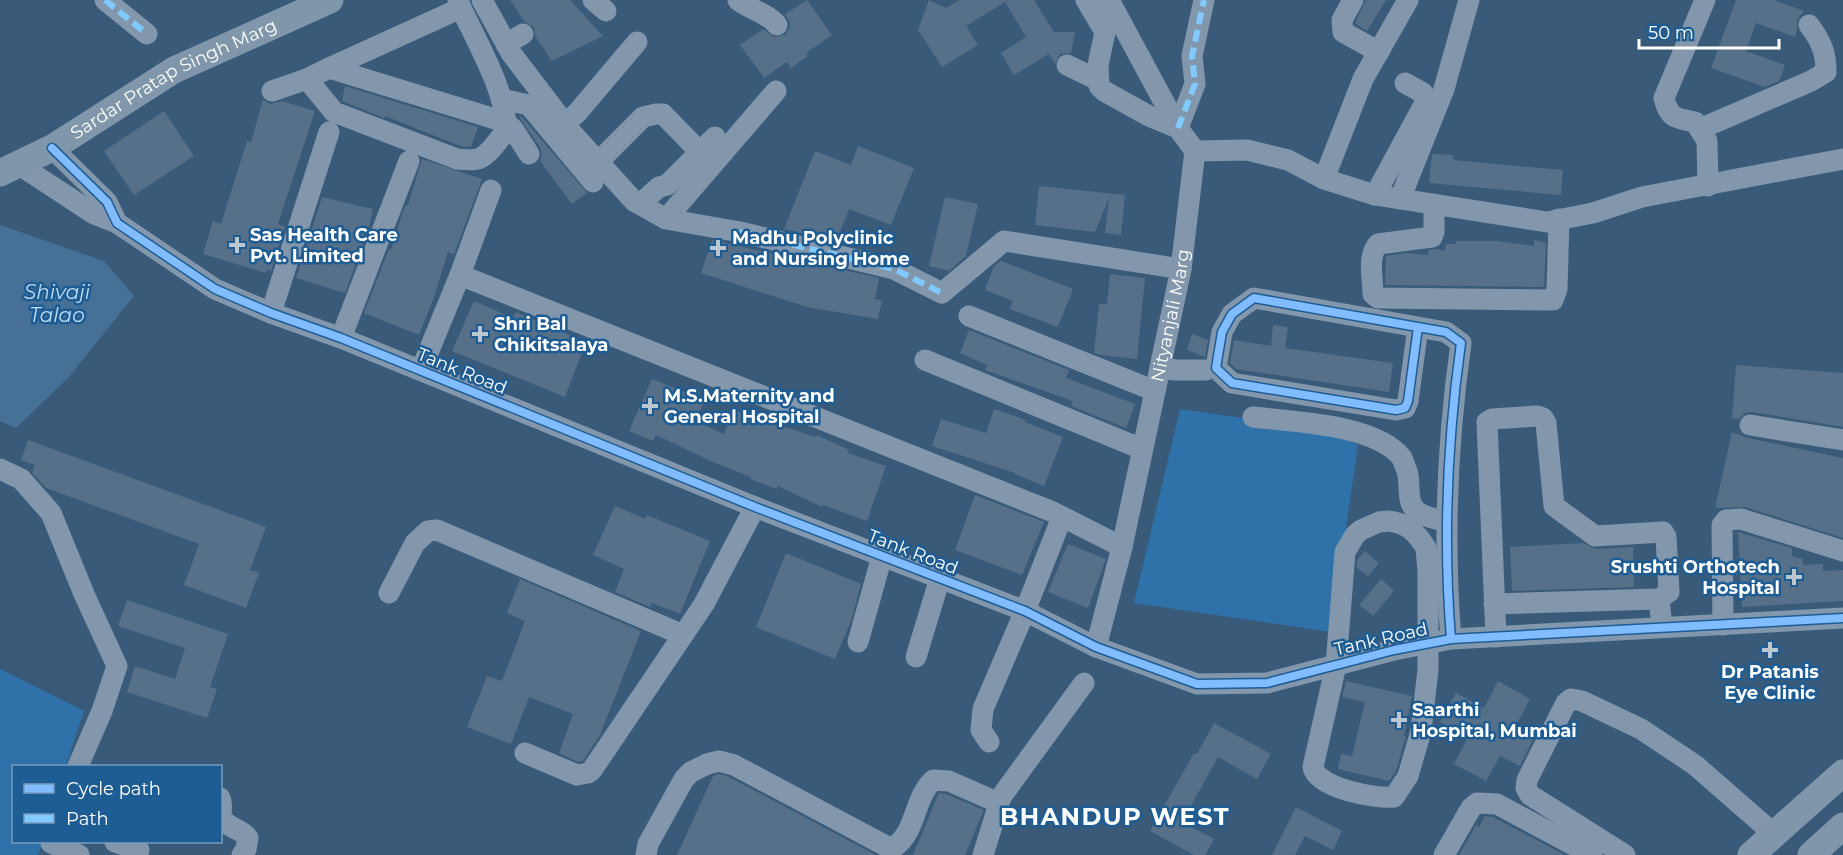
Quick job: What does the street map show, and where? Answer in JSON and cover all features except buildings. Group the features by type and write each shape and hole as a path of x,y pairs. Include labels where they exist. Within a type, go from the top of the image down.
{"main road":[{"name":"Sardar Pratap Singh Marg","path":"9,169 52,148 174,70 330,0"},
{"path":"1751,855 1843,773"},
{"path":"1811,855 1843,826"}],"street":[{"path":"105,0 147,34"},
{"path":"482,0 510,32 565,123 634,201 640,204 669,215 894,269 942,293 1004,241 1181,269"},
{"path":"738,0 748,8 774,20 777,25"},
{"path":"1086,0 1105,32 1098,65 1099,86 1149,116 1178,128"},
{"path":"1109,0 1178,128 1195,151 1247,150 1288,160 1324,179 1375,195 1547,222 1593,213 1642,197 1843,159"},
{"path":"1178,128 1195,84 1192,56 1204,0"},
{"path":"1353,0 1342,20 1343,32 1379,52"},
{"path":"1324,179 1363,79 1408,0"},
{"path":"1400,199 1444,89 1469,0"},
{"path":"1705,0 1664,98 1666,109 1673,117 1695,122 1707,141 1708,186"},
{"path":"272,91 307,79 459,4 505,109 505,132 487,154 477,161 457,159 334,112 307,79"},
{"path":"1700,129 1811,81 1826,72 1826,54 1820,39 1809,25"},
{"path":"565,123 577,113 637,42"},
{"path":"1067,65 1098,80"},
{"path":"328,68 504,122 513,129 529,154"},
{"path":"1375,195 1426,101 1423,93 1406,83"},
{"path":"669,215 776,91"},
{"path":"501,99 529,105 593,182"},
{"path":"599,161 643,117 656,114 663,114 700,152"},
{"path":"271,313 329,132"},
{"path":"640,204 659,188 667,186 715,137"},
{"name":"Tank Road","path":"52,148 107,202 117,223 215,289 271,313 421,370 755,507 1025,611 1096,646 1197,684 1267,682 1451,639 1843,618"},
{"name":"Nityanjali Marg","path":"1096,646 1122,547 1181,269 1195,151"},
{"path":"341,338 409,161"},
{"path":"9,169 94,214 117,223"},
{"path":"421,370 460,275 491,190"},
{"path":"1434,204 1432,237 1378,244 1374,248 1371,255 1373,294 1378,298 1553,300 1557,289 1559,219"},
{"path":"460,275 1062,517 1122,547"},
{"path":"1418,327 1408,401 1405,408 1396,410 1232,383 1216,368 1222,332 1232,314 1254,298 1418,327 1446,332 1461,343 1453,396 1446,521 1451,639"},
{"path":"969,316 1155,391"},
{"path":"925,360 1142,449"},
{"path":"1160,368 1206,370"},
{"path":"1494,604 1659,599 1669,592 1664,532 1595,536 1554,506 1546,423 1538,416 1492,419 1487,422 1494,604 1496,637"},
{"path":"1253,417 1332,427 1375,438 1403,459 1410,480 1410,500 1414,510 1423,515 1446,521"},
{"path":"1750,425 1843,440"},
{"path":"0,468 21,479 51,513 117,666 102,711 78,765"},
{"path":"525,753 577,775 588,773 608,748 704,604 755,507"},
{"path":"989,742 981,730 983,709 1062,517"},
{"path":"1723,625 1722,525 1726,520 1741,519 1843,551"},
{"path":"1388,521 1406,524 1426,548 1428,670 1421,731 1408,776 1394,797 1383,798 1354,793 1330,783 1314,772 1313,766 1335,665 1345,552 1355,535 1368,527 1388,521"},
{"path":"389,593 415,543 428,531 437,530 683,635"},
{"path":"858,642 882,556"},
{"path":"916,657 940,578"},
{"path":"1659,599 1662,627"},
{"path":"970,855 995,801 1001,797 1084,683"},
{"path":"1625,855 1530,795 1526,788 1527,780 1566,703 1571,699 1582,701 1641,729 1695,765 1774,834"},
{"path":"646,855 648,844 684,779 692,772 719,761 734,765 885,846 894,847 903,841 924,788 933,780 949,781 995,801"},
{"path":"222,801 222,817 225,822 245,833 248,838 242,855"},
{"path":"983,855 995,801"},
{"path":"1444,855 1471,808 1477,803 1485,803 1497,804 1514,812 1592,855"},
{"path":"119,843 144,849"}],"shaded area":[{"path":"1180,409 1325,430 1358,445 1331,632 1134,603"},
{"path":"0,669 84,711 66,765 12,765 12,843 43,843 38,855 0,855"}],"water":[{"name":"Shivaji Talao","path":"0,225 104,261 134,296 69,377 16,428 0,421"}],"marked path":[{"path":"105,0 147,34"},
{"path":"1178,128 1195,84 1192,56 1204,0"},
{"path":"740,232 894,269 942,293"}],"cycle path":[{"path":"52,148 107,202 117,223 215,289 755,507 1025,611 1096,647 1197,684 1267,683 1394,650 1451,639 1843,618"},
{"path":"1418,327 1408,401 1405,408 1396,410 1232,383 1216,368 1222,332 1232,314 1254,298 1446,332 1461,343 1452,417 1448,491 1447,565 1451,639"}],"place":[{"name":"Sas Health Care Pvt. Limited","path":"237,245"},
{"name":"Madhu Polyclinic and Nursing Home","path":"718,248"},
{"name":"Shri Bal Chikitsalaya","path":"480,334"},
{"name":"M.S.Maternity and General Hospital","path":"650,406"},
{"name":"Srushti Orthotech Hospital","path":"1794,577"},
{"name":"Dr Patanis Eye Clinic","path":"1770,650"},
{"name":"Saarthi Hospital, Mumbai","path":"1399,720"}],"district":[{"name":"BHANDUP WEST","path":"1115,817"}]}
